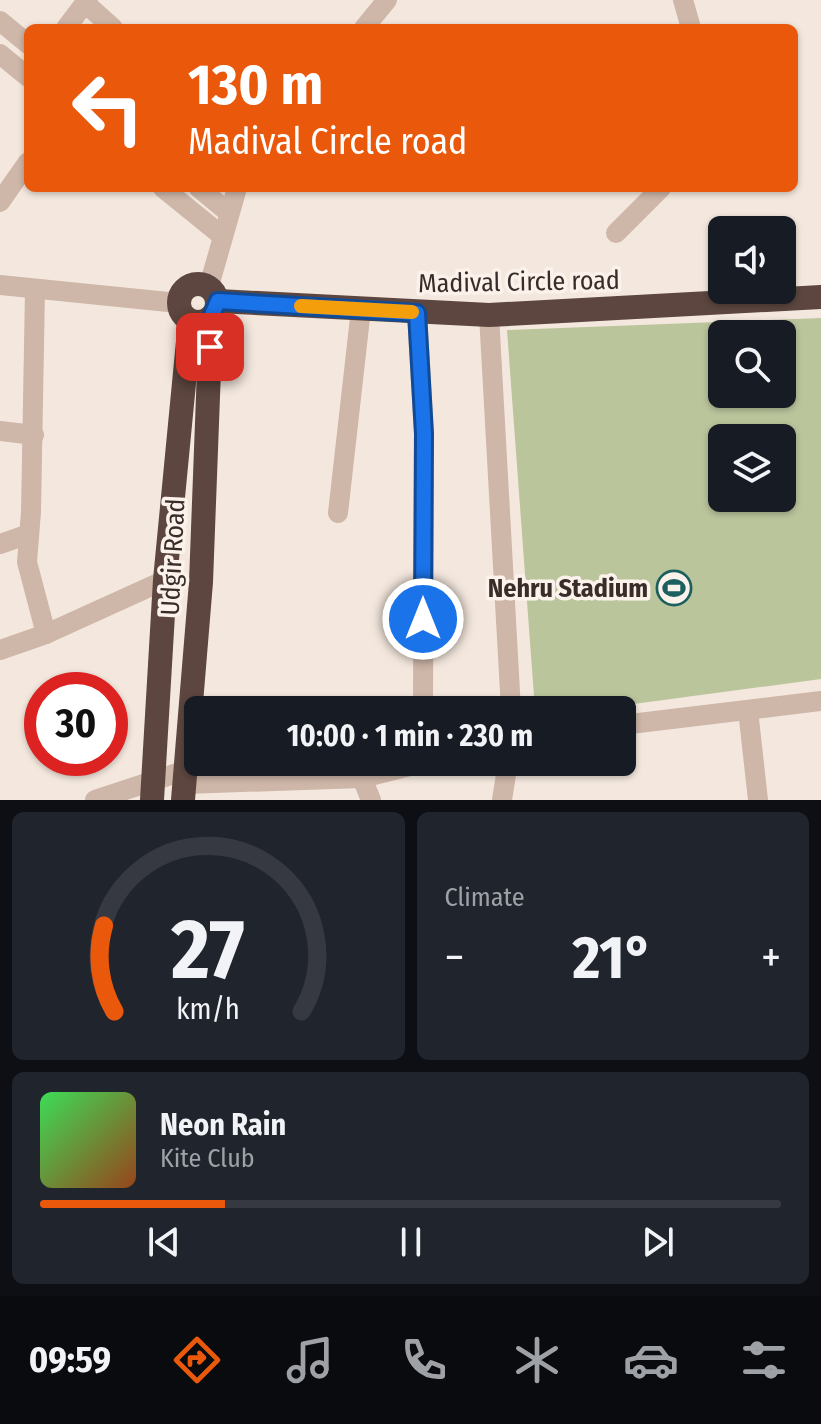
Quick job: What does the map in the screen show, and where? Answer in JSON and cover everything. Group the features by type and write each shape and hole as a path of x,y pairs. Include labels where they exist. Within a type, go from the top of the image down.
{"highway":[{"name":"Madival Circle road","path":"201,306 489,315 821,297"},
{"name":"Udgir Road","path":"153,790 165,580 201,306"},
{"name":"Udgir Road","path":"185,784 201,582 201,306"}],"street":[{"path":"367,24 387,0"},
{"path":"683,0 690,24"},
{"path":"69,24 87,2 109,24"},
{"path":"0,21 24,41"},
{"path":"0,54 24,74"},
{"path":"0,202 24,168"},
{"path":"168,192 221,235"},
{"path":"204,192 228,212"},
{"path":"0,285 201,306 236,192"},
{"path":"616,233 657,192"},
{"path":"35,290 34,435 27,562 46,634"},
{"path":"338,513 361,309"},
{"path":"417,313 424,434 423,696"},
{"path":"489,315 510,696"},
{"path":"0,431 34,435"},
{"path":"0,544 29,534"},
{"path":"0,650 46,634 165,580"},
{"path":"636,723 821,701"},
{"path":"748,710 758,800"},
{"path":"95,800 185,784 370,776"},
{"path":"502,800 506,776"},
{"path":"362,778 371,800"}],"green space":[{"name":"Nehru Stadium","path":"821,318 821,679 636,704 636,696 534,696 507,330 708,322 708,408 796,408 796,320 769,320"}],"slow traffic":[{"path":"301,306 412,312"}],"place":[{"name":"Nehru Stadium","path":"674,588"}],"route":[{"path":"210,347 211,317 218,301 417,313 424,434 423,619"}]}
